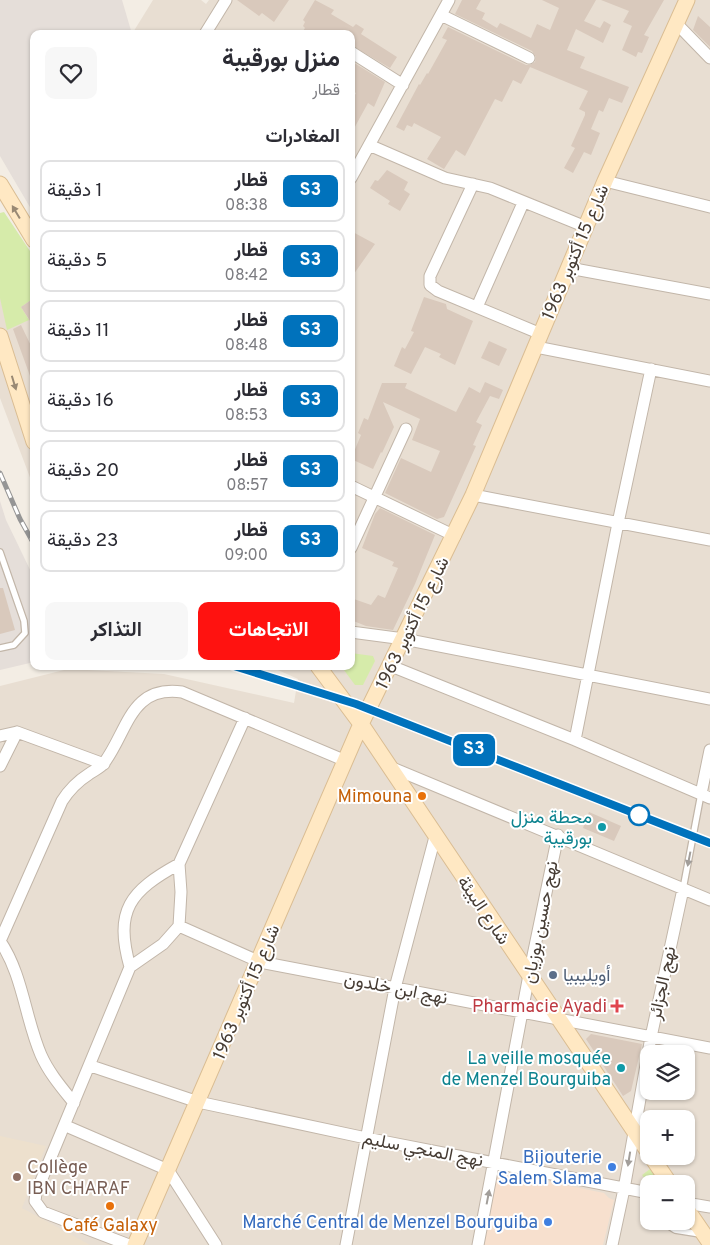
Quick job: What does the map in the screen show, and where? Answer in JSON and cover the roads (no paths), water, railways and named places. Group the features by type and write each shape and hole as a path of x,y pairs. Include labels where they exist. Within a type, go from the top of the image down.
{"street":[{"path":"207,30 226,0"},
{"path":"355,171 448,0"},
{"name":"شارع 15 أكتوبر 1963","path":"135,1245 260,962 362,724 455,536 605,181 687,0"},
{"path":"441,15 529,58"},
{"path":"676,23 710,58"},
{"path":"355,55 403,85"},
{"path":"369,145 445,178 490,188 586,227"},
{"path":"605,181 710,207"},
{"path":"0,184 30,233"},
{"path":"472,184 429,279 430,285 438,291 477,307 538,340 651,369 710,381"},
{"path":"477,307 523,202"},
{"path":"569,268 710,294"},
{"path":"0,336 30,430"},
{"path":"575,740 651,369"},
{"path":"355,539 406,429"},
{"path":"355,488 455,536"},
{"path":"473,495 710,540"},
{"path":"355,633 404,639 710,698"},
{"path":"391,666 575,740 706,796"},
{"name":"شارع البيئة","path":"319,670 362,724 435,837 640,1140"},
{"path":"74,1103 48,1068 41,1055 17,974 0,941 62,801 78,782 104,764 133,711 143,700 157,693 171,690 182,692 346,761"},
{"path":"129,1245 43,1212 35,1201 36,1193 91,1066 130,967 163,944 179,926 181,892 179,864 245,718"},
{"path":"0,736 18,732 104,764"},
{"path":"0,766 18,732"},
{"name":"نهج الجزائر","path":"706,796 710,750"},
{"path":"388,766 558,835 710,900"},
{"name":"نهج حسين بوزيان","path":"478,1245 529,975 558,835"},
{"path":"346,1245 395,988 435,837"},
{"path":"130,967 123,942 126,914 134,898 144,885 179,864"},
{"name":"نهج الجزائر","path":"612,1245 651,1037 683,888"},
{"name":"نهج ابن خلدون","path":"179,926 260,962 710,1048"},
{"name":"نهج المنجي سليم","path":"91,1066 198,1102 366,1138 640,1192"},
{"path":"66,1126 168,1170 216,1245"},
{"path":"695,1204 710,1207"},
{"path":"695,1221 707,1239"}],"lane":[{"path":"0,552 24,621 26,633 14,645 0,648"},
{"name":"نهج الجزائر","path":"683,888 706,796"},
{"path":"675,1230 707,1239"}],"railway":[{"path":"0,473 30,537"},
{"path":"247,670 343,699 710,843"}],"train":[{"name":"S3","path":"247,670 343,699 710,843"}],"place":[{"name":"Mimouna","path":"422,796"},
{"name":"محطة منزل بورقيبة","path":"602,827"},
{"name":"أويليبيا","path":"553,975"},
{"name":"Pharmacie Ayadi","path":"617,1006"},
{"name":"La veille mosquée de Menzel Bourguiba","path":"621,1068"},
{"name":"Bijouterie Salem Slama","path":"612,1167"},
{"name":"Collège IBN CHARAF","path":"17,1177"},
{"name":"Café Galaxy","path":"110,1206"},
{"name":"Marché Central de Menzel Bourguiba","path":"548,1222"}]}
